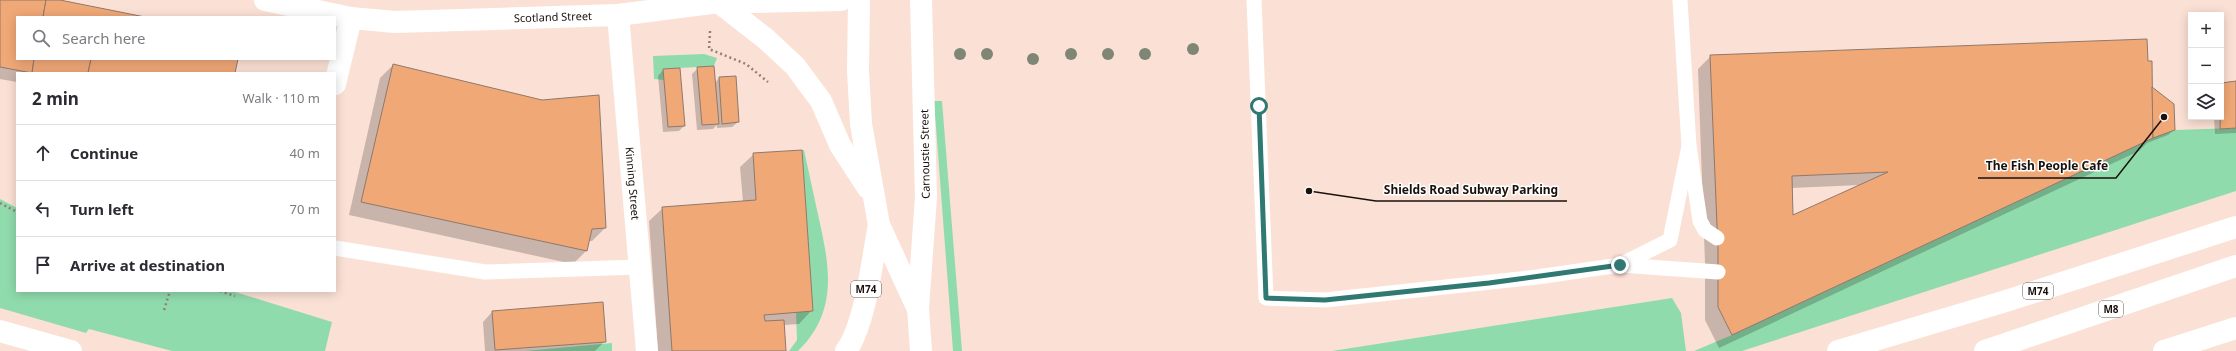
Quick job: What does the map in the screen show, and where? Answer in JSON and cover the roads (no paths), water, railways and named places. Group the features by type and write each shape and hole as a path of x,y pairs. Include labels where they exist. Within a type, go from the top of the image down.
{"main road":[{"name":"Scotland Street","path":"265,0 351,18 395,22 618,15 720,3 841,0"},
{"name":"Carnoustie Street","path":"859,0 858,71 861,124 878,225 918,308"},
{"name":"Carnoustie Street","path":"921,0 926,197 918,308 921,351"},
{"name":"Carnoustie Street","path":"720,3 766,39 795,66 821,101 840,145 873,196"},
{"name":"Kinning Street","path":"618,15 647,351"},
{"path":"336,80 351,18"},
{"name":"M74","path":"846,351 852,343 862,311 878,225"},
{"name":"M74","path":"1838,351 2006,301 2236,227"},
{"name":"M8","path":"1985,351 2236,266"},
{"path":"2164,351 2236,328"},
{"path":"0,331 71,351"}],"lane":[{"path":"1254,0 1266,298 1325,300 1502,282 1620,265 1718,272"},
{"path":"1680,0 1689,146 1700,221 1705,230 1717,238"},
{"path":"1620,265 1670,240 1689,146"},
{"path":"336,248 485,272 640,267"}],"place":[{"name":"The Fish People Cafe","path":"2164,117"},
{"name":"Shields Road Subway Parking","path":"1309,191"}]}
